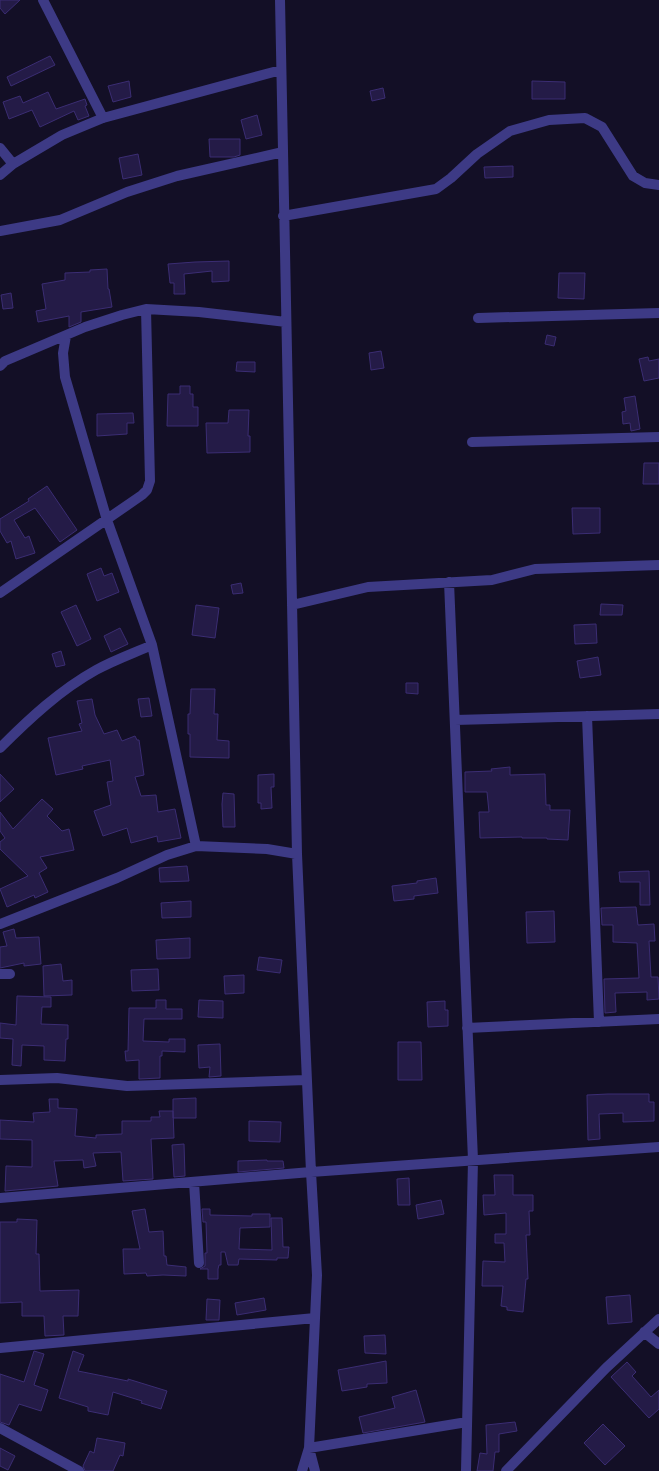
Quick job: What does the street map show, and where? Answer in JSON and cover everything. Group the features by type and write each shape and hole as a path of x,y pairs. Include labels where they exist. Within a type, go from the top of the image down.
{"street":[{"path":"43,0 103,118"},
{"path":"280,0 297,854 306,1080 317,1275 309,1448 302,1471"},
{"path":"0,175 13,164 62,135 103,118 281,70"},
{"path":"284,216 436,189 452,178 477,154 510,131 549,120 586,118 602,127 633,176 645,184 659,185"},
{"path":"0,148 13,164"},
{"path":"0,231 60,220 127,192 177,176 282,152"},
{"path":"0,366 6,361 85,327 146,309 199,312 286,322"},
{"path":"0,593 142,495 147,490 150,481 146,309"},
{"path":"478,318 659,313"},
{"path":"66,336 63,353 65,377 106,520 152,645 196,846"},
{"path":"472,442 659,437"},
{"path":"292,605 368,586 492,580 535,569 659,565"},
{"path":"449,582 473,1160 466,1471"},
{"path":"0,748 24,724 55,697 96,670 152,645"},
{"path":"455,720 659,714"},
{"path":"587,716 599,1022"},
{"path":"0,924 117,878 167,855 196,846 267,849 297,854"},
{"path":"467,1028 659,1020"},
{"path":"0,1080 57,1078 127,1086 306,1080"},
{"path":"0,1198 311,1172 659,1147"},
{"path":"194,1182 199,1263"},
{"path":"0,1348 315,1318"},
{"path":"506,1471 606,1368 659,1319"},
{"path":"644,1332 659,1344"},
{"path":"309,1448 467,1422"},
{"path":"0,1428 79,1471"},
{"path":"309,1448 315,1471"}],"building":[{"path":"0,0 20,0 5,14 0,8"},
{"path":"50,56 55,65 11,86 7,77"},
{"path":"129,81 131,97 113,102 108,86"},
{"path":"532,81 565,82 565,99 532,99"},
{"path":"383,88 385,98 372,101 370,91"},
{"path":"48,92 56,109 85,99 87,105 85,106 89,116 78,120 74,111 40,127 32,110 9,119 3,102 20,96 23,103"},
{"path":"257,115 262,135 246,139 241,120"},
{"path":"209,139 240,139 240,155 234,157 210,157"},
{"path":"138,154 142,175 123,179 119,158"},
{"path":"513,166 513,177 485,178 484,167"},
{"path":"229,261 229,281 212,282 212,271 184,274 185,294 174,294 174,283 170,283 168,264"},
{"path":"107,269 108,289 112,307 81,312 81,322 69,327 69,316 38,322 36,311 46,309 42,284 65,280 65,273 90,272 90,270"},
{"path":"559,273 585,273 584,299 558,298"},
{"path":"11,293 13,308 3,309 1,295"},
{"path":"547,335 556,337 554,346 545,344"},
{"path":"381,351 384,368 371,370 369,353"},
{"path":"648,357 649,361 659,359 659,378 644,381 639,359"},
{"path":"237,362 255,362 255,372 236,371"},
{"path":"180,386 190,386 190,394 193,394 193,407 198,407 198,426 167,426 168,394 180,394"},
{"path":"635,396 640,429 631,431 630,423 623,424 622,412 626,411 624,398"},
{"path":"229,410 249,410 248,436 250,436 250,452 207,453 206,423 228,423"},
{"path":"133,413 134,423 127,423 127,434 97,436 97,414"},
{"path":"644,463 659,463 659,484 643,484"},
{"path":"47,486 77,530 60,542 35,508 14,520 25,538 29,536 35,553 16,559 11,541 7,543 0,531 0,519 29,501 28,499"},
{"path":"572,508 600,508 600,533 573,534"},
{"path":"101,568 104,576 112,573 119,592 97,601 87,574"},
{"path":"241,583 243,593 233,594 231,585"},
{"path":"601,604 623,605 622,615 600,615"},
{"path":"76,605 91,639 77,646 61,612"},
{"path":"196,605 219,608 215,638 192,635"},
{"path":"596,624 597,643 575,644 574,625"},
{"path":"120,628 128,644 111,652 104,636"},
{"path":"61,651 65,665 56,667 52,654"},
{"path":"598,657 601,675 580,678 577,661"},
{"path":"406,683 418,683 418,694 406,693"},
{"path":"191,689 215,689 214,714 218,714 217,740 229,741 229,758 190,757 188,714 190,714"},
{"path":"149,698 152,716 141,717 138,699"},
{"path":"92,699 95,715 104,734 117,730 122,741 135,736 137,740 139,740 144,775 135,777 141,796 156,795 158,812 175,809 181,838 158,842 157,836 131,843 127,828 103,836 94,811 111,805 107,782 113,781 110,760 82,766 83,769 56,775 48,738 82,731 79,724 82,723 77,701"},
{"path":"510,767 510,775 545,774 546,805 550,805 550,810 570,810 568,840 522,837 480,838 479,812 489,812 487,792 465,792 465,772 492,771 491,769"},
{"path":"0,774 14,789 0,802"},
{"path":"274,774 274,787 271,787 272,808 261,809 261,803 258,803 258,775"},
{"path":"223,793 234,794 235,827 223,827"},
{"path":"42,799 53,809 47,816 62,831 69,829 74,850 40,857 47,868 39,873 48,892 35,898 34,895 7,907 0,889 28,876 0,849 0,842 5,838 0,831 0,812 13,829"},
{"path":"187,866 189,881 160,882 159,868"},
{"path":"649,871 650,905 640,905 640,882 620,882 619,872"},
{"path":"436,878 438,893 414,896 414,899 394,901 392,886 417,883 417,881"},
{"path":"191,901 191,917 162,918 161,903"},
{"path":"636,907 638,925 654,924 655,941 649,941 651,977 658,977 659,999 647,1000 647,992 615,993 616,1012 605,1013 604,979 639,978 637,943 613,942 613,925 602,925 601,908"},
{"path":"554,911 555,942 527,943 526,912"},
{"path":"14,929 16,938 39,937 41,964 24,966 24,963 0,968 0,947 7,946 3,932"},
{"path":"190,938 190,958 157,959 156,940"},
{"path":"259,957 282,960 280,973 257,970"},
{"path":"61,964 63,981 72,980 72,995 44,996 43,966"},
{"path":"158,969 159,990 132,991 131,970"},
{"path":"244,975 244,993 225,994 224,976"},
{"path":"17,996 51,997 51,1007 42,1007 41,1024 68,1025 65,1061 44,1060 44,1046 22,1045 21,1066 12,1065 13,1039 0,1038 0,1023 16,1025"},
{"path":"156,1000 166,1000 166,1009 182,1009 182,1019 144,1019 143,1041 169,1042 169,1039 185,1039 185,1052 162,1051 162,1056 160,1056 160,1078 139,1079 139,1060 126,1061 125,1051 128,1051 129,1008 156,1008"},
{"path":"199,1000 223,1001 223,1018 198,1017"},
{"path":"445,1001 445,1010 448,1010 448,1026 428,1027 427,1002"},
{"path":"398,1042 421,1042 422,1080 398,1080"},
{"path":"220,1044 221,1076 209,1077 210,1067 199,1068 198,1045"},
{"path":"649,1094 649,1102 654,1102 654,1121 623,1122 623,1113 599,1114 600,1139 588,1140 587,1095"},
{"path":"196,1098 196,1118 173,1118 173,1099"},
{"path":"49,1099 58,1099 58,1108 77,1109 75,1136 96,1138 96,1135 122,1134 122,1121 151,1121 151,1117 160,1117 159,1111 173,1111 174,1138 151,1139 153,1179 123,1181 121,1152 93,1153 96,1166 84,1168 83,1160 54,1161 58,1186 5,1191 6,1166 32,1167 32,1140 0,1139 0,1120 34,1122 33,1113 50,1112"},
{"path":"249,1121 281,1122 280,1142 249,1141"},
{"path":"184,1144 185,1176 174,1177 172,1145"},
{"path":"238,1161 283,1161 284,1168 238,1172"},
{"path":"494,1175 513,1175 513,1195 533,1195 533,1211 529,1211 530,1235 526,1235 528,1279 526,1279 523,1312 507,1310 507,1307 501,1306 503,1286 482,1286 483,1261 505,1262 504,1243 495,1243 495,1234 506,1234 506,1213 484,1215 483,1195 495,1195"},
{"path":"409,1178 410,1205 398,1205 397,1179"},
{"path":"441,1200 444,1214 418,1219 416,1205"},
{"path":"145,1209 149,1232 163,1231 164,1256 166,1256 167,1265 186,1267 186,1276 147,1276 146,1273 124,1274 123,1249 140,1249 132,1211"},
{"path":"202,1209 210,1209 210,1215 252,1216 252,1214 270,1214 270,1227 240,1228 239,1249 272,1250 271,1218 282,1218 283,1247 289,1247 288,1258 277,1258 277,1260 239,1259 238,1265 228,1265 225,1252 221,1252 221,1265 219,1265 218,1269 218,1279 208,1279 208,1269 200,1269 205,1266 205,1253 207,1253 206,1222 203,1222"},
{"path":"17,1219 37,1220 36,1254 39,1254 40,1291 79,1290 78,1316 63,1316 64,1335 45,1336 44,1316 22,1316 22,1302 0,1303 0,1222 17,1222"},
{"path":"630,1295 632,1322 608,1324 606,1297"},
{"path":"264,1298 266,1310 237,1315 235,1303"},
{"path":"207,1299 220,1300 219,1320 206,1320"},
{"path":"385,1335 386,1354 365,1353 364,1336"},
{"path":"34,1351 44,1354 34,1385 48,1390 41,1411 19,1404 9,1425 0,1422 0,1374 24,1382"},
{"path":"73,1351 84,1355 78,1371 128,1381 128,1379 167,1391 161,1409 113,1392 108,1415 88,1411 88,1407 59,1398"},
{"path":"386,1361 387,1383 367,1384 367,1387 342,1391 338,1370"},
{"path":"627,1362 636,1372 632,1376 651,1397 659,1390 659,1409 649,1418 611,1377"},
{"path":"416,1390 425,1422 363,1433 359,1417 395,1408 392,1397"},
{"path":"515,1422 517,1431 499,1434 499,1452 495,1452 493,1471 477,1471 480,1453 487,1454 486,1425"},
{"path":"603,1424 625,1446 605,1465 584,1443"},
{"path":"97,1438 125,1443 123,1456 120,1455 113,1471 85,1471 83,1466 90,1451 94,1453"},
{"path":"0,1448 15,1456 8,1470 0,1466"}]}
